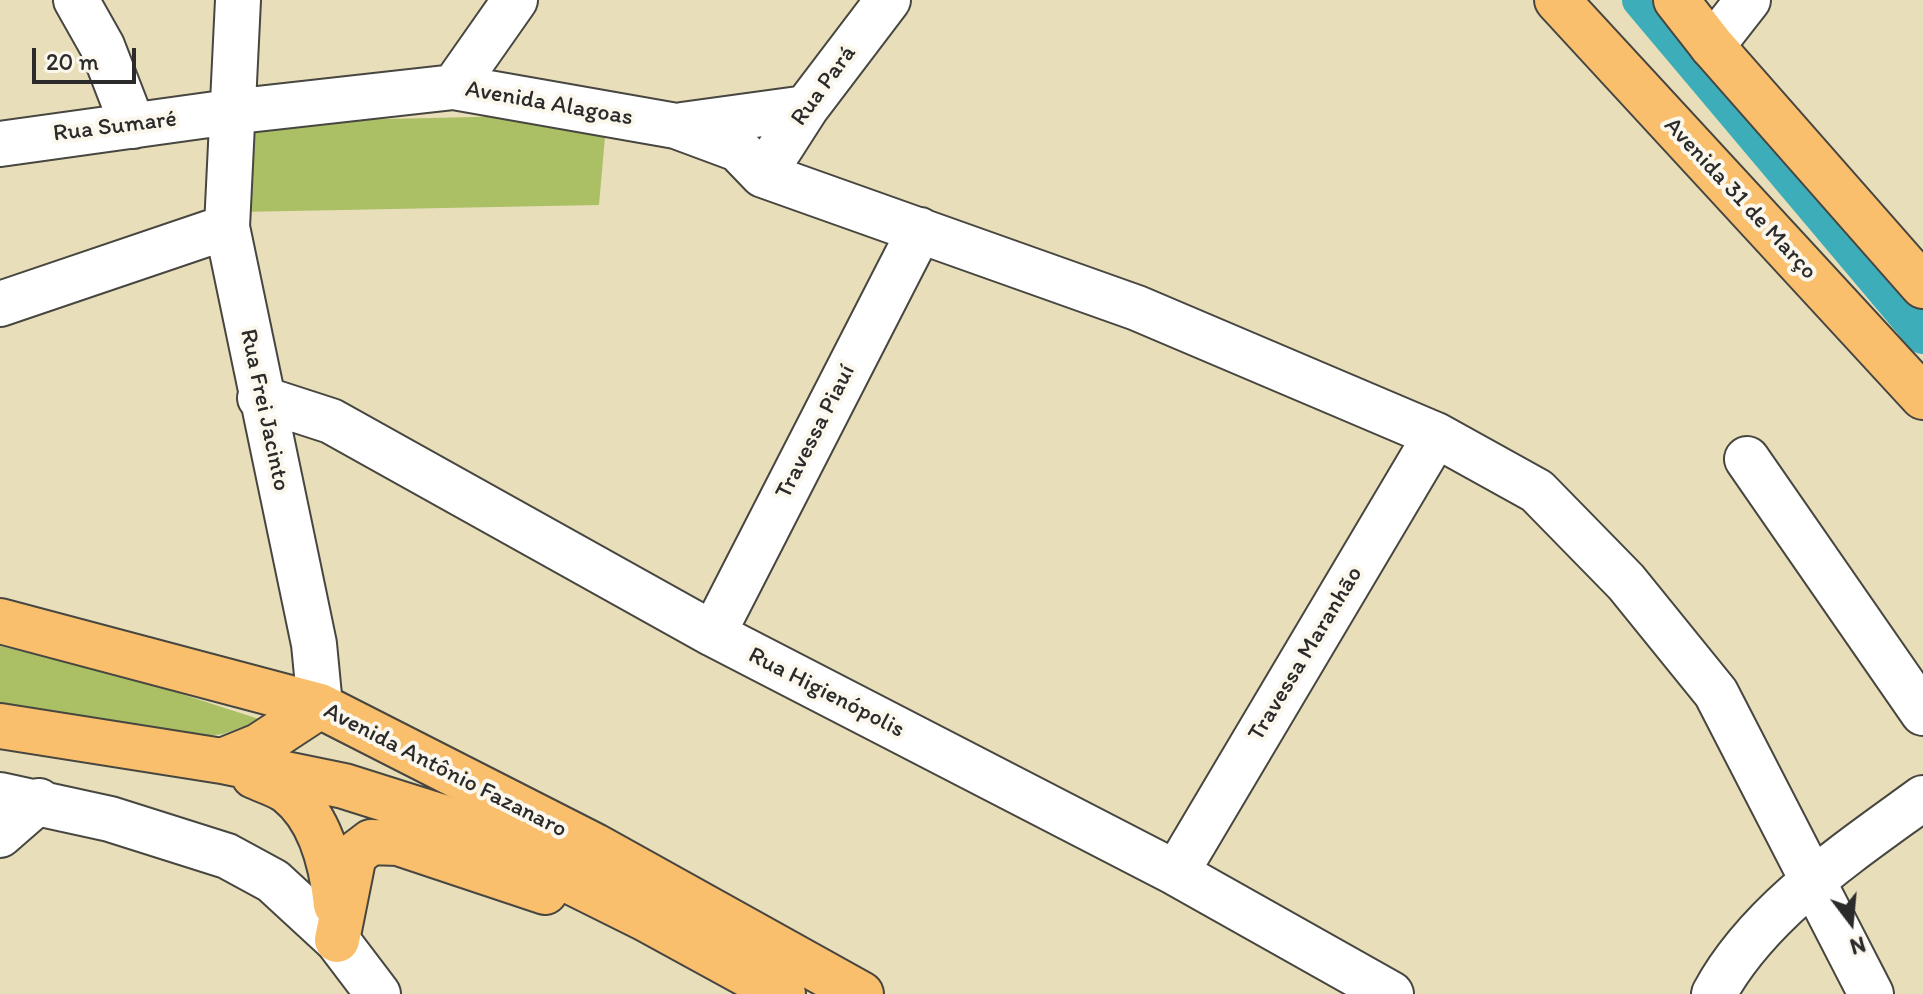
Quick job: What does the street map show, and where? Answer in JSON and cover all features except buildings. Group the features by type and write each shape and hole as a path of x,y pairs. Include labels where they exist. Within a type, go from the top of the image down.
{"main road":[{"name":"Avenida 31 de Março","path":"1557,0 1923,397"},
{"path":"1676,0 1712,46 1923,286"},
{"name":"Avenida Antônio Fazanaro","path":"0,621 320,706 595,846 861,994"},
{"path":"222,761 259,746 320,706"},
{"name":"Avenida Antônio Fazanaro","path":"0,726 222,761 344,786 439,816 644,918 783,994"},
{"path":"222,761 288,792 313,822 328,858 334,885 337,940"},
{"path":"337,940 354,855 371,842 398,843 547,892 644,918"}],"street":[{"path":"76,0 102,46 133,126"},
{"name":"Rua Frei Jacinto","path":"238,0 230,112 227,227 260,398 314,644 320,706"},
{"path":"454,87 515,0"},
{"name":"Rua Pará","path":"763,175 806,108 888,0"},
{"path":"1712,46 1748,0"},
{"name":"Avenida Alagoas","path":"230,112 454,87 676,126 738,149 763,175"},
{"name":"Avenida Alagoas","path":"676,126 806,108"},
{"name":"Rua Sumaré","path":"0,144 230,112"},
{"path":"763,175 1137,308 1436,435 1537,491 1626,582 1716,693 1871,994"},
{"path":"0,304 227,227"},
{"name":"Travessa Piauí","path":"713,634 920,230"},
{"name":"Rua Higienópolis","path":"260,398 331,421 713,634 1176,873 1391,994"},
{"name":"Travessa Maranhão","path":"1176,873 1436,435"},
{"path":"1747,459 1923,713"},
{"path":"0,835 20,798 227,856 273,881 337,940 378,994"},
{"path":"1714,994 1725,973 1810,880 1923,798"}],"green space":[{"path":"607,114 599,205 239,212 253,122"},
{"path":"0,646 135,679 262,720 223,734 205,736 0,704"}],"waterway":[{"path":"1640,0 1923,336"}]}
